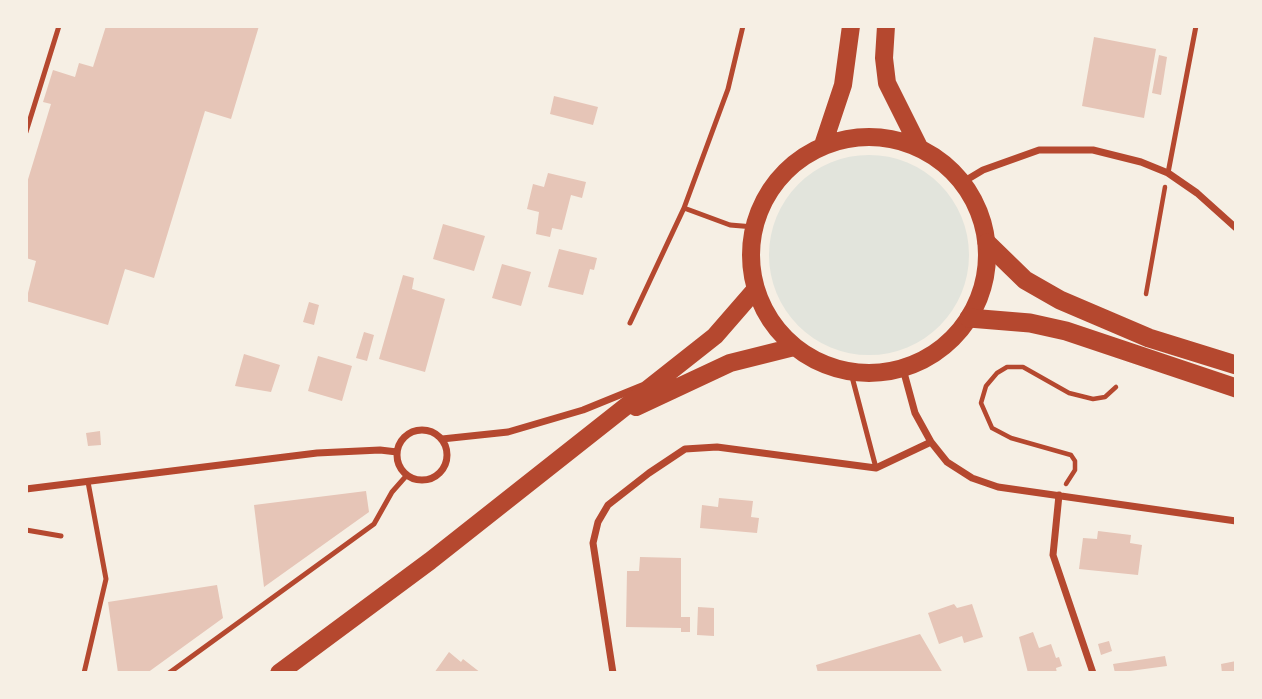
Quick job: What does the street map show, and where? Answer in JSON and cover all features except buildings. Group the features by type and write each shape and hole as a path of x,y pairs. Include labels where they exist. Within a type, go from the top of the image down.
{"highway":[{"path":"987,243 1025,279 1072,306 1149,338 1236,365"},
{"path":"969,318 1030,324 1066,331 1236,388"}],"main road":[{"path":"823,145 843,85 851,26"},
{"path":"886,26 884,58 887,83 919,146"},
{"path":"866,136 887,137 919,146 943,162 963,182 979,211 987,243 985,282 969,318 951,340 929,358 903,369 850,373 811,359 794,347 770,321 755,290 750,258 754,227 768,192 792,164 823,145 866,136"},
{"path":"279,673 430,561 715,337 755,290"},
{"path":"607,420 730,363 794,347"}],"street":[{"path":"963,182 983,170 1039,150 1066,148 1117,156 1167,173 1197,193 1236,228"},
{"path":"903,369 915,413 930,442 947,462 972,478 998,487 1236,521"},
{"path":"442,439 448,459 443,470 425,481 407,475 398,463 397,452 404,437 411,432 428,430 442,439 508,432 583,410 660,379"},
{"path":"613,673 593,543 598,522 608,505 629,488 685,450 717,447 876,468 930,442"},
{"path":"26,489 317,453 380,450 397,452"},
{"path":"1059,495 1053,555 1093,673"}],"lane":[{"path":"26,132 59,26"},
{"path":"630,323 684,208 728,89 744,26"},
{"path":"1167,173 1196,26"},
{"path":"684,208 730,225 754,227"},
{"path":"850,373 876,468"},
{"path":"169,673 374,524 392,492 407,475"},
{"path":"84,673 106,579 88,482"},
{"path":"26,530 61,536"}],"path":[{"path":"1146,294 1167,173"},
{"path":"1059,495 1075,470 1071,455 1011,438 992,428 981,403 986,386 997,373 1007,368 1023,367 1069,393 1093,399 1105,397 1116,387"}],"shaded area":[{"path":"869,155 907,162 940,184 962,217 969,255 962,293 940,326 907,348 869,355 831,348 798,326 776,293 769,255 776,217 798,184 831,162"}]}
